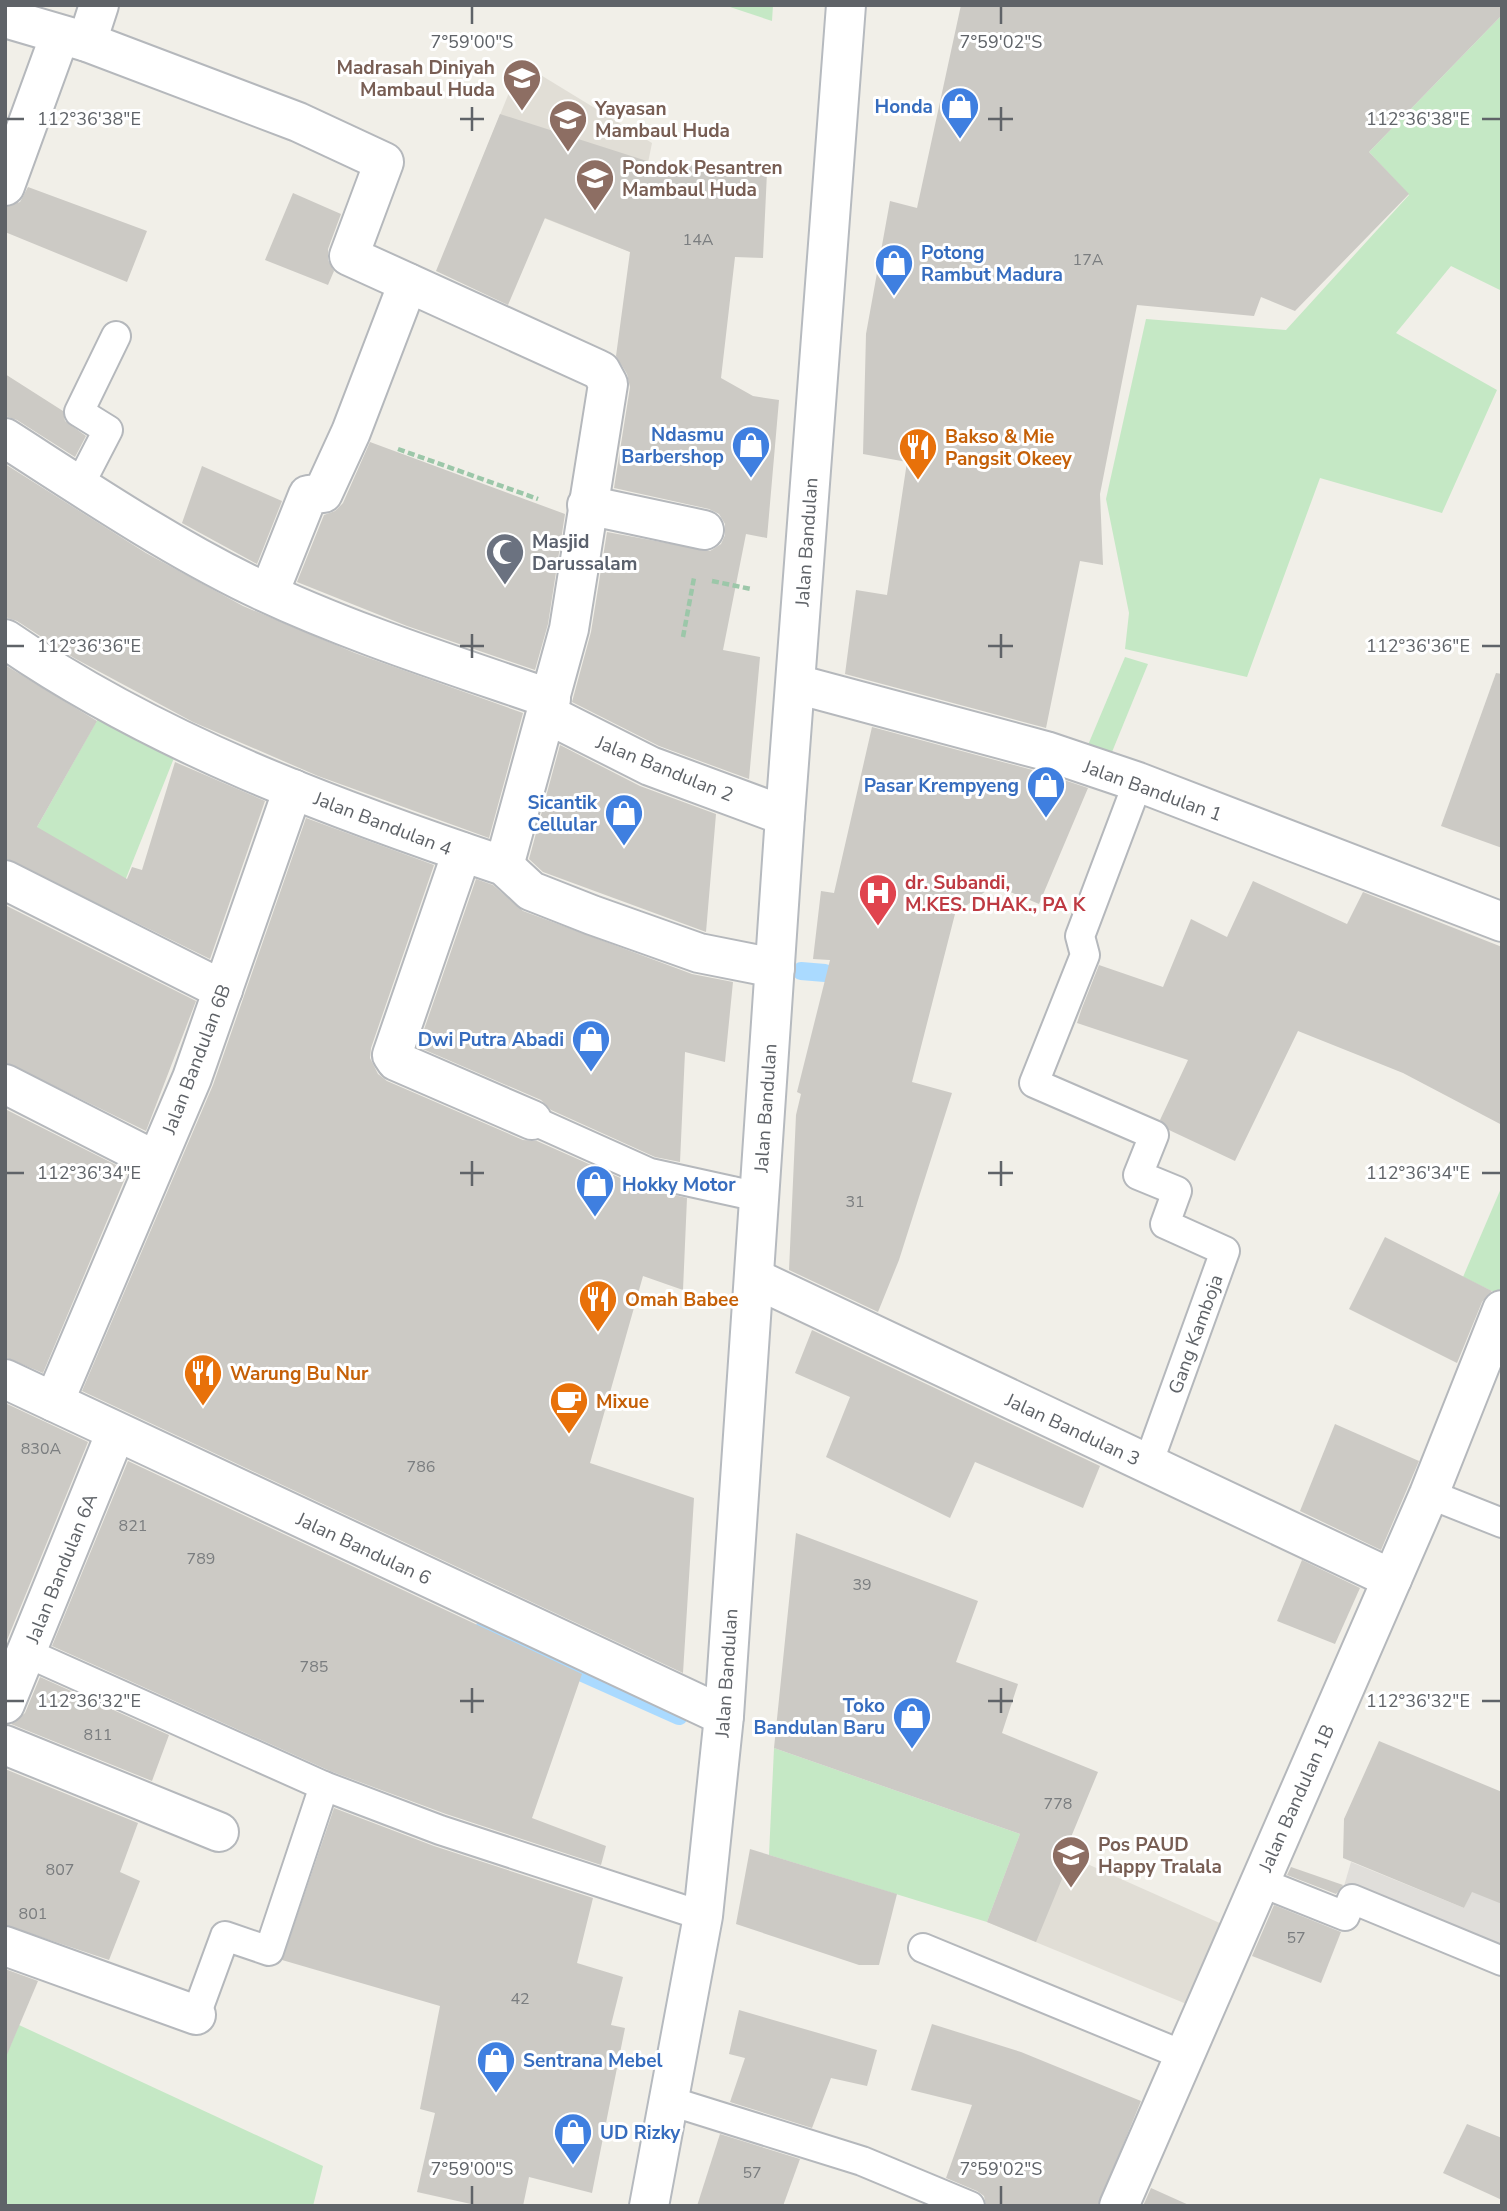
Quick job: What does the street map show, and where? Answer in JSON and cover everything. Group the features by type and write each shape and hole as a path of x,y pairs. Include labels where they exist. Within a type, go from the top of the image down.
{"street":[{"path":"5,186 74,38 99,5"},
{"name":"Jalan Bandulan","path":"649,2206 703,1916 724,1716 785,816 846,5"},
{"path":"5,18 74,38 298,122 384,162 349,256 601,371 608,384 569,629 504,866"},
{"path":"269,593 308,495 323,493 351,432 408,283"},
{"name":"Jalan Bandulan 2","path":"5,438 179,546 269,593 370,637 549,707 650,766 785,816"},
{"path":"586,510 704,530"},
{"name":"Jalan Bandulan 4","path":"5,639 119,710 293,789 504,866 531,891 699,953 775,968"},
{"name":"Jalan Bandulan 1","path":"796,684 1045,751 1138,782 1502,922"},
{"name":"Jalan Bandulan 6B","path":"54,1402 192,1078 293,789"},
{"path":"462,852 391,1055 396,1061 532,1120"},
{"path":"5,880 223,990"},
{"path":"5,1084 156,1160"},
{"name":"Jalan Bandulan 3","path":"754,1278 1392,1579"},
{"name":"Jalan Bandulan 1B","path":"1119,2206 1429,1494 1502,1310"},
{"name":"Jalan Bandulan 6","path":"5,1379 724,1716"},
{"name":"Jalan Bandulan 6A","path":"5,1703 116,1432"},
{"path":"5,1745 219,1832"},
{"path":"5,1946 196,2015"}],"lane":[{"path":"79,486 108,430 79,412 116,336"},
{"name":"Gang Kamboja","path":"1138,782 1080,936 1084,955 1034,1083 1154,1135 1138,1175 1177,1191 1166,1224 1226,1251 1148,1464"},
{"path":"532,1120 650,1173 759,1197"},
{"path":"1429,1494 1502,1524"},
{"path":"27,1653 324,1786 440,1830 703,1916"},
{"path":"196,2015 225,1936 269,1951 324,1786"},
{"path":"1260,1882 1345,1916 1352,1899 1502,1961"},
{"path":"923,1948 1185,2056"},
{"path":"670,2101 862,2161 970,2206"}],"path":[{"path":"351,432 586,510"},
{"path":"683,637 704,530"},
{"path":"694,577 757,590"}],"shaded area":[{"name":"Yayasan Mambaul Huda","path":"521,63 652,143 630,252 470,189"},
{"path":"1502,1823 1502,1951 1464,1929 1344,1886 1351,1862 1464,1908"},
{"name":"Pos PAUD Happy Tralala","path":"1020,1834 1222,1924 1189,2005 987,1922"}],"green space":[{"path":"724,5 773,5 772,21"},
{"path":"1502,15 1502,291 1451,266 1396,333 1497,390 1442,513 1320,478 1247,677 1125,649 1129,613 1106,499 1146,319 1286,330 1409,195 1369,152"},
{"path":"1125,657 1148,664 1112,752 1088,745"},
{"path":"100,715 174,758 109,921 51,887 55,881 37,827"},
{"path":"1502,1186 1502,1284 1498,1294 1463,1277"},
{"path":"774,1748 1020,1834 987,1922 769,1855"},
{"path":"19,2025 323,2166 313,2206 5,2206 5,2058"}],"building":[{"path":"961,5 1502,5 1502,15 1369,152 1409,194 1295,311 1261,297 1254,316 1137,305 1100,494 1103,565 1080,561 1046,728 845,674 856,590 887,595 907,462 863,454 866,334 890,201 917,208"},
{"path":"500,114 650,162 767,172 763,258 735,257 721,378 753,396 779,400 767,538 746,534 723,650 760,657 749,779 659,746 572,702 591,632 607,532 710,551 721,544 725,535 725,524 719,514 709,509 614,488 630,387 627,374 616,356 630,252 545,218 508,305 436,271"},
{"path":"28,187 147,231 127,282 5,232 5,207 20,202"},
{"path":"293,193 341,214 328,249 328,260 334,271 328,285 265,260"},
{"path":"5,374 63,411 65,421 86,436 75,457 17,420 5,416"},
{"path":"370,442 565,514 548,624 535,670 407,626 297,582 324,515 335,511 343,503"},
{"path":"5,464 146,553 243,606 355,653 523,713 489,838 318,776 193,722 74,658 17,621 5,617"},
{"path":"202,466 282,501 257,564 182,523"},
{"path":"5,665 97,721 37,827 127,879 132,867 142,870 175,762 265,801 210,959 5,858"},
{"path":"1496,673 1502,674 1502,848 1441,826"},
{"path":"872,727 1040,772 1088,788 1039,904 994,885 955,914 912,1082 952,1093 899,1260 878,1312 789,1270 796,1115 801,1094 797,1092 830,960 813,959 821,891 834,893"},
{"name":"Sicantik Cellular","path":"560,745 640,786 716,814 706,932 543,872 529,859"},
{"path":"306,818 434,865 371,1048 370,1058 378,1074 387,1081 523,1140 537,1141 643,1188 687,1198 683,1290 643,1276 590,1463 694,1498 683,1673 82,1391 213,1085"},
{"path":"476,879 493,885 523,911 692,974 733,982 725,1062 685,1052 680,1162 655,1157 551,1110 541,1100 418,1047"},
{"path":"1253,881 1347,924 1363,892 1502,947 1502,1125 1403,1073 1298,1031 1235,1161 1169,1130 1160,1120 1188,1060 1077,1023 1082,1008 1099,965 1163,987 1191,919 1227,937"},
{"path":"5,905 196,1001 146,1131 5,1062"},
{"path":"5,1109 128,1171 43,1373 5,1357"},
{"path":"1385,1237 1492,1291 1482,1302 1457,1363 1349,1309"},
{"path":"812,1330 1100,1466 1083,1508 975,1462 950,1518 826,1457 850,1397 795,1373"},
{"path":"5,1403 88,1442 5,1645"},
{"path":"1335,1424 1419,1461 1381,1550 1300,1511"},
{"path":"128,1461 582,1674 532,1818 606,1846 601,1865 446,1814 330,1771 52,1646"},
{"path":"796,1533 978,1601 956,1662 1018,1684 1002,1733 1098,1772 1064,1854 1071,1857 1036,1942 987,1922 1020,1834 774,1748"},
{"path":"1302,1560 1360,1588 1335,1644 1277,1621"},
{"path":"40,1677 169,1735 152,1781 11,1724 25,1713"},
{"path":"1379,1741 1502,1792 1502,1904 1472,1892 1464,1908 1343,1858 1344,1819"},
{"path":"5,1769 138,1823 120,1872 140,1881 109,1960 5,1925"},
{"path":"334,1808 434,1846 593,1898 577,1963 623,1977 611,2025 625,2028 592,2193 529,2177 523,2206 480,2206 417,2192 435,2113 420,2109 440,2006 282,1960"},
{"path":"750,1849 897,1894 879,1965 859,1965 736,1924"},
{"path":"1291,1867 1343,1885 1336,1894 1287,1875"},
{"path":"1274,1905 1341,1932 1321,1983 1252,1956"},
{"path":"5,1969 38,1981 6,2057 5,2057"},
{"path":"739,2010 877,2050 867,2086 831,2078 812,2128 730,2102 745,2058 729,2054"},
{"path":"932,2024 1021,2052 1141,2101 1098,2206 986,2206 984,2196 977,2191 946,2178 972,2105 911,2090"},
{"path":"1467,2124 1502,2138 1502,2200 1443,2173"},
{"path":"720,2134 800,2159 783,2206 697,2206"},
{"path":"1151,2188 1191,2206 1143,2206"}],"waterway":[{"path":"801,971 825,973"},
{"path":"484,1629 679,1716"}],"place":[{"name":"Madrasah Diniyah Mambaul Huda","path":"522,112"},
{"name":"Honda","path":"960,140"},
{"name":"Yayasan Mambaul Huda","path":"568,153"},
{"name":"Pondok Pesantren Mambaul Huda","path":"595,212"},
{"name":"Potong Rambut Madura","path":"894,297"},
{"name":"Ndasmu Barbershop","path":"751,479"},
{"name":"Bakso & Mie Pangsit Okeey","path":"918,481"},
{"name":"Masjid Darussalam","path":"505,586"},
{"name":"Pasar Krempyeng","path":"1046,819"},
{"name":"Sicantik Cellular","path":"624,847"},
{"name":"dr. Subandi, M.KES. DHAK., PA K","path":"878,927"},
{"name":"Dwi Putra Abadi","path":"591,1073"},
{"name":"Hokky Motor","path":"595,1218"},
{"name":"Omah Babee","path":"598,1333"},
{"name":"Warung Bu Nur","path":"203,1407"},
{"name":"Mixue","path":"569,1435"},
{"name":"Toko Bandulan Baru","path":"912,1750"},
{"name":"Pos PAUD Happy Tralala","path":"1071,1889"},
{"name":"Sentrana Mebel","path":"496,2094"},
{"name":"UD Rizky","path":"573,2166"}]}
